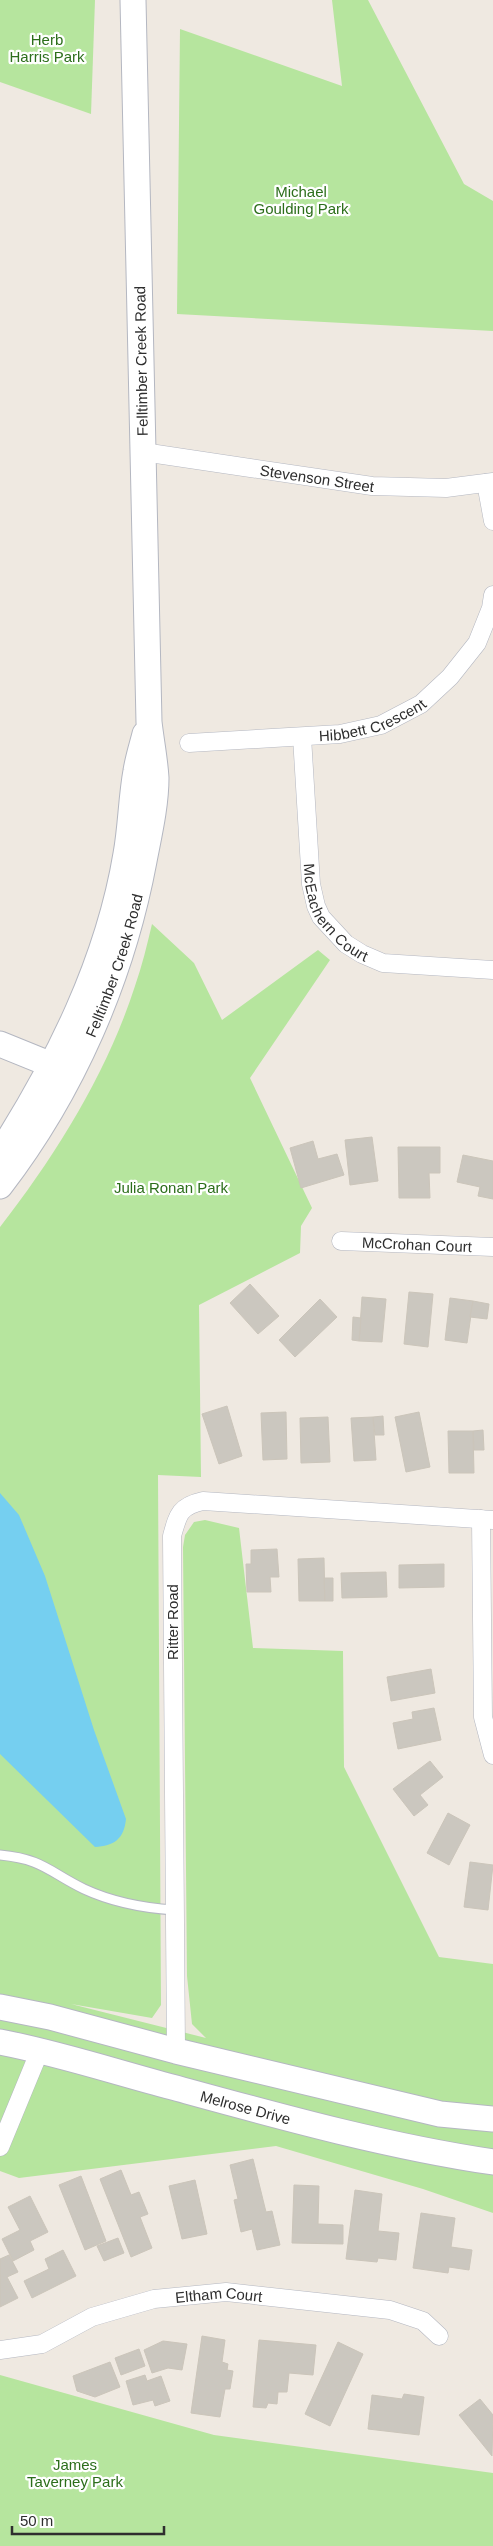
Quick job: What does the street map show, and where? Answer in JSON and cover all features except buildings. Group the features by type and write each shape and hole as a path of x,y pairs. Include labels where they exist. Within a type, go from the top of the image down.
{"main road":[{"name":"Felltimber Creek Road","path":"0,1154 62,1069 112,980 136,902 148,841 156,779 148,722 134,0"},
{"path":"0,1044 62,1069"},
{"name":"Felltimber Creek Road","path":"0,1186 32,1143 62,1069"},
{"path":"0,2007 50,2017 176,2051 440,2114 493,2119"},
{"path":"40,2050 50,2017"},
{"name":"Melrose Drive","path":"0,2042 40,2050 172,2087 426,2152 493,2162"},
{"path":"172,2087 176,2051"}],"street":[{"name":"Stevenson Street","path":"143,452 372,486 446,488 490,482"},
{"path":"490,482 493,521"},
{"name":"Hibbett Crescent","path":"189,743 340,734 381,725 421,704 450,677 477,643 491,608 493,595"},
{"name":"McEachern Court","path":"302,737 312,890 318,911 329,928 346,944 383,963 493,970"},
{"name":"McCrohan Court","path":"341,1241 493,1247"},
{"name":"Ritter Road","path":"176,2051 172,1536 177,1516 188,1504 203,1501 487,1520"},
{"path":"487,1520 483,1717 493,1755"},
{"path":"0,2147 40,2050"},
{"name":"Eltham Court","path":"0,2350 42,2344 92,2317 154,2299 226,2292 390,2310 423,2321 439,2336"}],"lane":[{"path":"0,1855 40,1862 83,1888 103,1896 152,1908 174,1910"}],"green space":[{"name":"Herb Harris Park","path":"0,0 95,0 91,114 0,82"},
{"name":"Michael Goulding Park","path":"332,0 368,0 464,184 493,201 493,331 177,314 180,29 342,86"},
{"name":"Julia Ronan Park","path":"152,924 194,963 222,1020 318,950 330,960 250,1078 312,1208 301,1226 300,1253 199,1305 201,1477 158,1475 161,2005 152,2018 71,2004 206,2038 192,2024 187,1976 183,1547 185,1535 194,1522 205,1520 239,1528 253,1648 343,1651 344,1767 439,1957 493,1964 493,2213 423,2189 276,2146 19,2178 0,2171 0,1227 21,1200 60,1142 95,1082 123,1018 140,971"},
{"name":"James Taverney Park","path":"0,2375 214,2435 493,2473 493,2546 0,2546"}],"water":[{"path":"0,1493 19,1515 45,1576 94,1730 126,1819 123,1832 117,1840 108,1845 95,1847 0,1754"}]}
